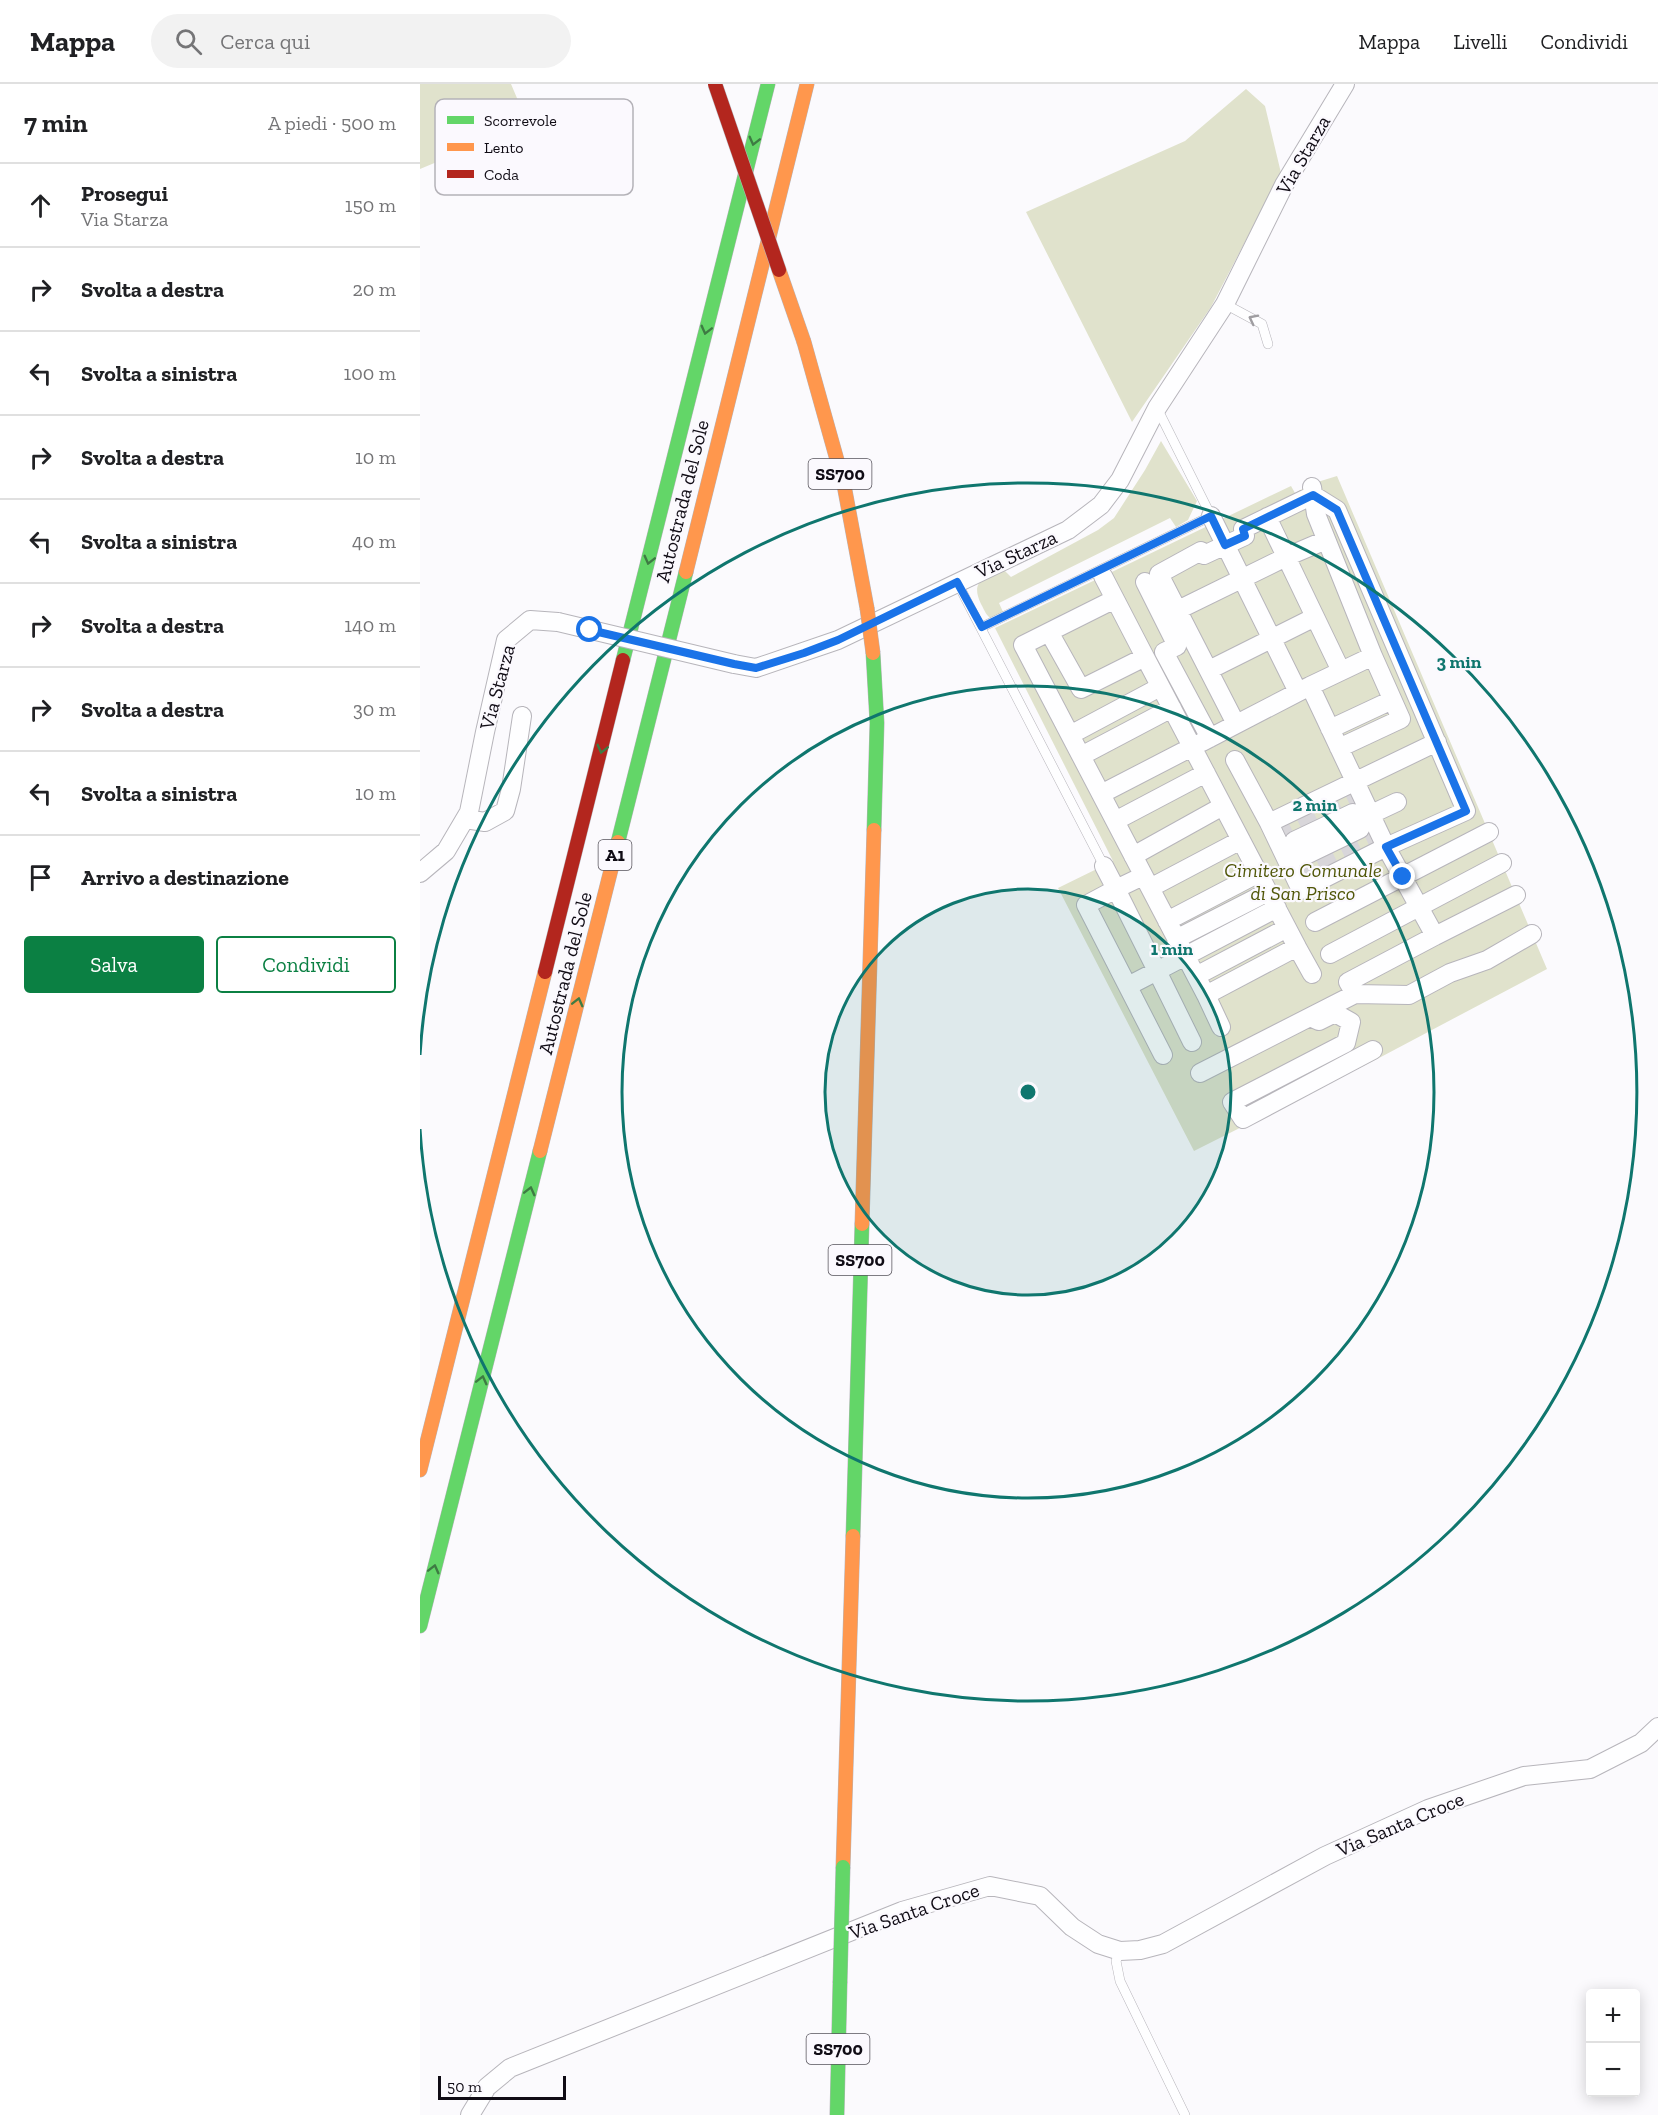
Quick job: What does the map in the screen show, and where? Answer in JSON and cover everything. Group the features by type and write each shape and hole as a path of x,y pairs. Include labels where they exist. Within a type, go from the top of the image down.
{"highway":[{"name":"SS700","path":"715,84 804,342 844,485 873,653 877,723 837,2115"},
{"name":"Autostrada del Sole","path":"420,1470 768,84"},
{"name":"Autostrada del Sole","path":"420,1626 807,84"}],"street":[{"name":"Via Starza","path":"420,873 446,851 469,812 484,732 506,640 530,620 558,622 756,668 838,640 1068,530 1101,505 1120,480 1157,408 1225,304 1284,185 1345,84"},
{"path":"1236,724 1159,574 1201,551 1204,555 1245,536 1243,529 1312,490"},
{"path":"1312,490 1316,514 1326,540 1401,719 1339,747"},
{"path":"1235,760 1269,824 1291,853 1298,895 1386,847 1466,811 1337,510 1312,490"},
{"path":"1211,516 1271,639 1330,729 1355,782 1363,818 1386,847 1435,936"},
{"path":"1267,517 1341,671"},
{"path":"1178,610 1326,540"},
{"path":"1103,576 1172,708 1202,742"},
{"path":"1144,582 1177,646 1164,652 1202,742 1206,773 1312,974"},
{"path":"1115,599 1023,645 1221,1027"},
{"path":"1209,670 1315,617"},
{"path":"1049,632 1081,690"},
{"path":"1101,794 1373,656"},
{"path":"1053,703 1145,657"},
{"path":"1070,735 1160,687"},
{"path":"1330,729 1392,700"},
{"path":"1081,756 1172,708"},
{"path":"465,819 484,822 505,811 511,789 522,716"},
{"path":"1269,824 1437,742"},
{"path":"1114,821 1206,773"},
{"path":"1291,853 1302,857 1360,829 1363,818 1397,802"},
{"path":"1133,856 1223,806"},
{"path":"1315,922 1489,832"},
{"path":"1163,1055 1086,904 1116,890 1147,882 1241,840"},
{"path":"1330,954 1502,863"},
{"path":"1104,866 1192,1042"},
{"path":"1167,921 1258,873"},
{"path":"1176,939 1268,892"},
{"path":"1355,994 1348,982 1516,895"},
{"path":"1128,986 1277,908"},
{"path":"1196,976 1287,928"},
{"path":"1200,1073 1355,994 1387,999 1409,995 1450,973 1487,960 1532,934"},
{"path":"1206,995 1297,947"},
{"path":"1310,1017 1319,1021 1335,1013 1351,1022 1346,1043 1232,1102 1243,1119 1373,1050"},
{"name":"Via Santa Croce","path":"470,2115 487,2087 510,2068 902,1911 990,1886 1040,1896 1072,1928 1098,1944 1119,1951 1140,1950 1163,1944 1325,1856 1428,1809 1524,1776 1590,1769 1641,1743 1658,1727"}],"lane":[{"path":"1225,304 1263,324 1268,344"},
{"path":"982,627 1211,516 1157,408"},
{"path":"957,582 1104,866"},
{"path":"1119,1951 1116,1961 1120,1981 1185,2115"}],"green space":[{"path":"420,84 511,84 517,99 435,99 435,163 420,169"},
{"path":"1246,89 1265,106 1281,173 1211,307 1132,422 1026,212 1185,141"},
{"path":"1161,441 1197,501 1188,520 1176,527 1170,518 999,603 1004,614 993,620 989,617 978,596 978,585 981,581 1002,568 1011,577 1098,530 1114,518"},
{"name":"Cimitero Comunale di San Prisco","path":"1337,476 1547,969 1379,1058 1194,1151 1058,888 1113,861 995,628 1291,486 1295,493 1311,484"}],"tunnel":[{"path":"1276,838 1362,797"},
{"path":"1293,874 1379,833"}],"traffic: fast":[{"path":"623,660 768,84"},
{"path":"618,842 686,572"},
{"path":"873,653 877,723 874,830"},
{"path":"420,1626 540,1151"},
{"path":"853,1536 862,1224"},
{"path":"840,1983 843,1867"},
{"path":"837,2115 840,1983"}],"traffic: slow":[{"path":"686,572 807,84"},
{"path":"779,270 804,342"},
{"path":"804,342 844,485 867,608"},
{"path":"867,608 873,653"},
{"path":"862,1224 874,830"},
{"path":"540,1151 618,842"},
{"path":"420,1470 545,972"},
{"path":"843,1867 853,1536"}],"traffic: jam":[{"path":"715,84 779,270"},
{"path":"545,972 623,660"}],"route":[{"path":"590,630 756,668 838,640 957,582 982,627 1211,516 1225,545 1245,536 1243,529 1313,495 1337,510 1466,811 1386,847 1403,877"}]}
